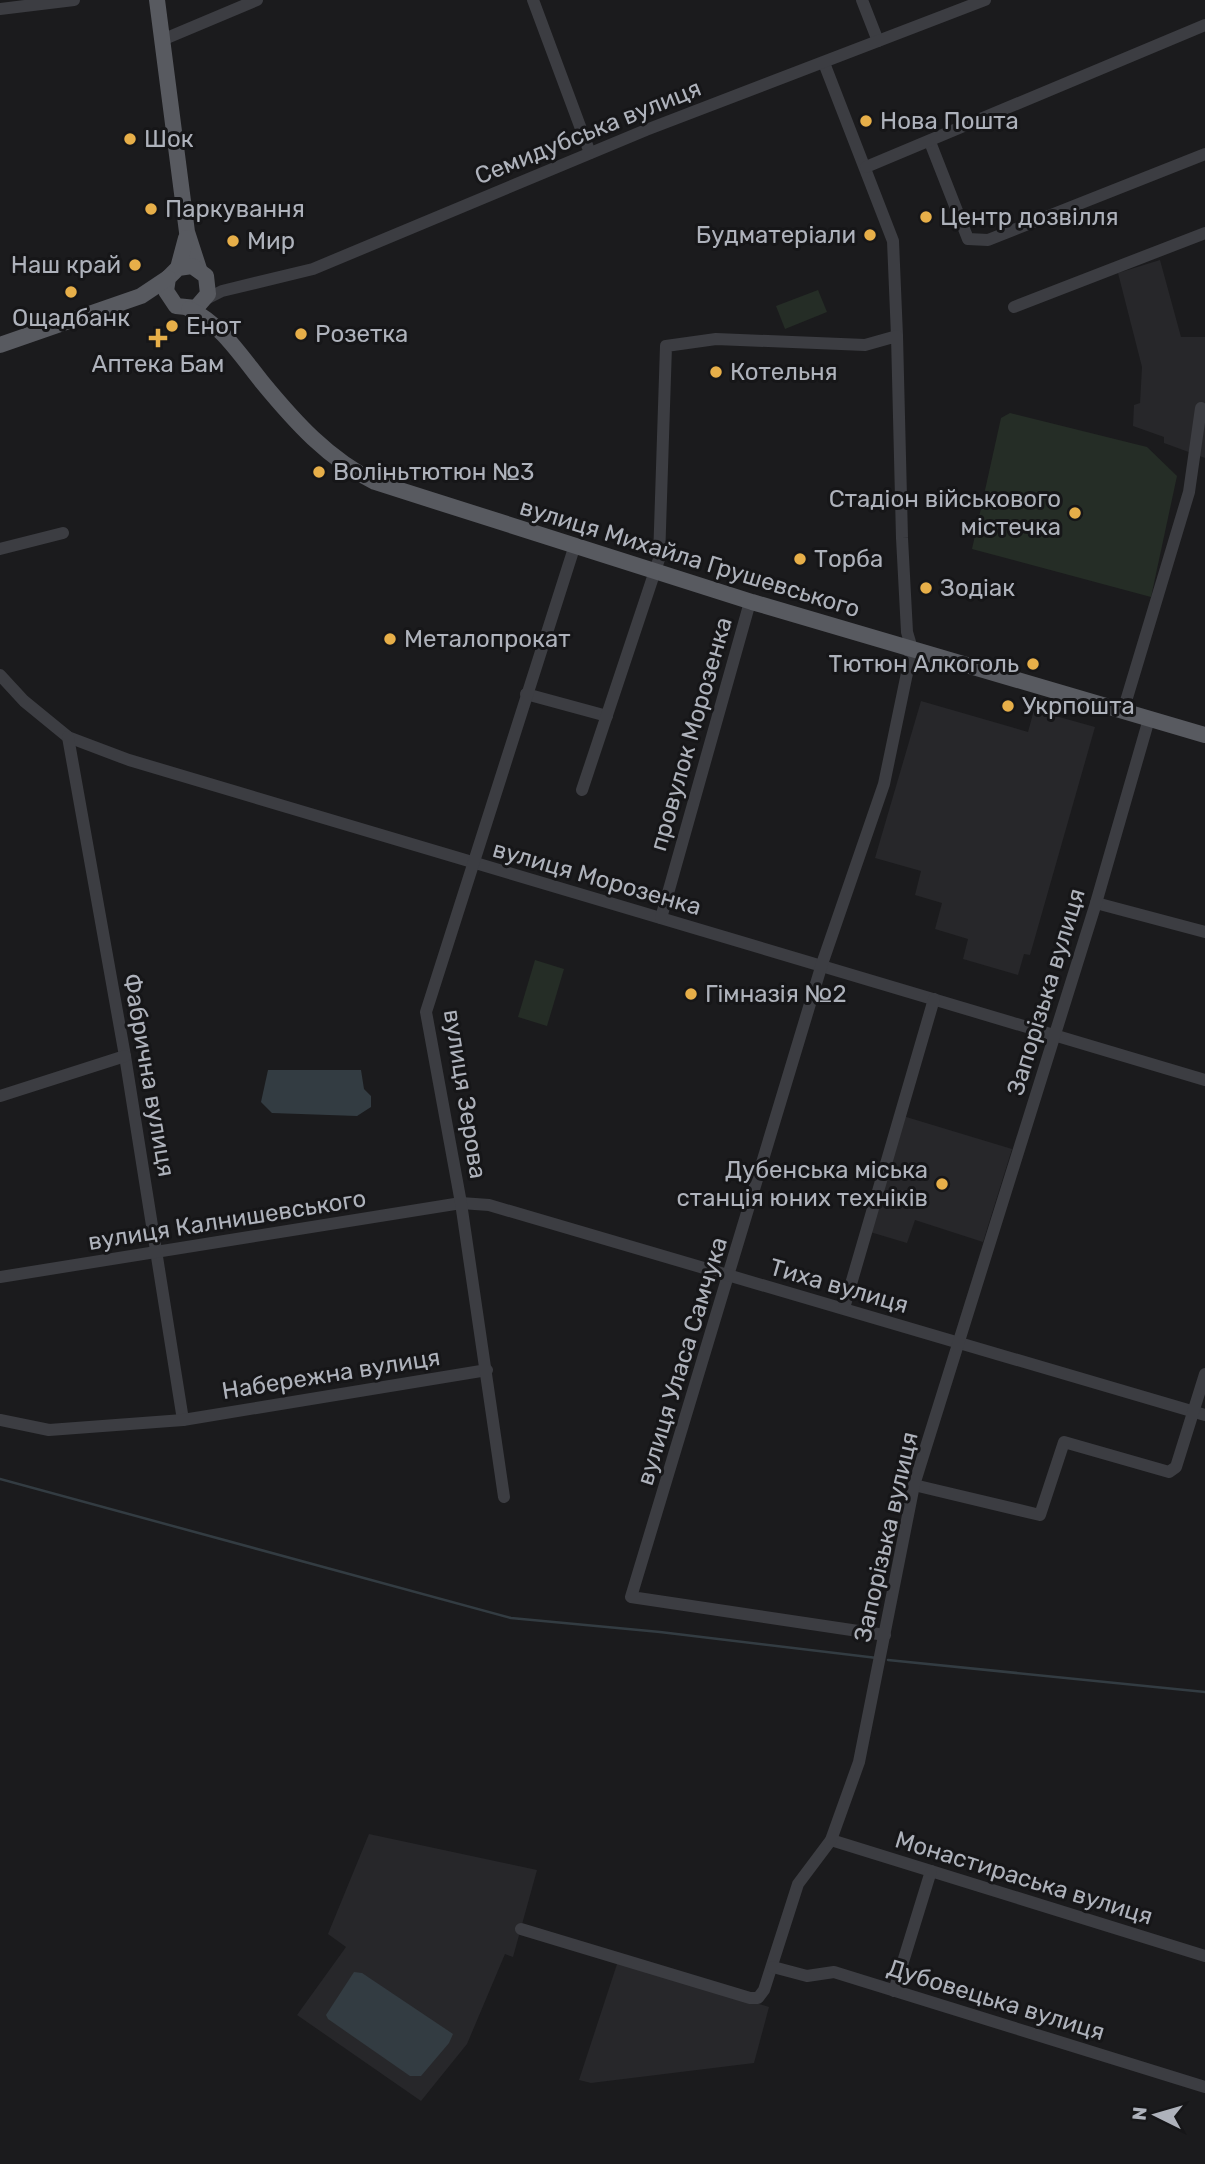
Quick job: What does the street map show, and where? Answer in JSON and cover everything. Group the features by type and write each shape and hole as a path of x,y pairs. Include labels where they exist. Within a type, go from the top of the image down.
{"main road":[{"path":"130,300 156,299 189,309 206,299 209,288 187,226 157,0"},
{"path":"173,303 166,291 187,226"},
{"path":"1,341 130,300 154,289 185,266 203,272"},
{"name":"вулиця Михайла Грушевського","path":"206,299 209,315 218,329 284,409 346,468 375,482 574,548 750,602 1205,735"},
{"name":"вулиця Михайла Грушевського","path":"189,309 218,329"}],"street":[{"path":"0,9 74,0"},
{"path":"162,40 257,0"},
{"path":"533,0 590,153"},
{"path":"862,0 878,41"},
{"name":"Семидубська вулиця","path":"206,299 235,288 313,269 590,153 979,1"},
{"path":"866,167 1205,25"},
{"path":"824,63 893,241 902,538 907,632 912,649"},
{"path":"930,142 968,239 988,240 1205,154"},
{"path":"1014,307 1205,233"},
{"path":"203,272 235,288"},
{"path":"582,790 659,559 666,346 716,339 864,345 897,336"},
{"path":"1123,711 1189,492 1202,408"},
{"path":"0,549 63,533"},
{"name":"вулиця Зерова","path":"504,1497 460,1203 426,1012 574,548"},
{"name":"провулок Морозенка","path":"661,918 750,602"},
{"name":"вулиця Уласа Самчука","path":"885,1635 631,1597 730,1277 822,964 884,784 912,649"},
{"name":"вулиця Морозенка","path":"0,675 23,701 68,737 129,760 473,864 1055,1033 1205,1080"},
{"path":"526,694 607,716"},
{"name":"Запорізька вулиця","path":"521,1929 750,1998 762,1995 797,1884 831,1840 859,1762 914,1485 1096,903 1149,719"},
{"name":"Фабрична вулиця","path":"68,737 125,1056 183,1420"},
{"path":"1096,903 1205,932"},
{"path":"844,1308 934,999"},
{"path":"0,1096 125,1056"},
{"name":"вулиця Калнишевського","path":"0,1277 460,1203"},
{"name":"Тиха вулиця","path":"460,1203 489,1205 1199,1413"},
{"name":"Набережна вулиця","path":"0,1420 60,1430 183,1420 486,1370"},
{"path":"914,1485 1040,1515 1064,1442 1169,1472 1176,1467 1199,1413 1205,1374"},
{"name":"Монастираська вулиця","path":"831,1840 1205,1956"},
{"path":"894,1990 930,1871"},
{"name":"Дубовецька вулиця","path":"773,1967 807,1976 834,1972 1205,2087"}],"shaded area":[{"path":"1160,260 1181,337 1205,337 1205,458 1164,443 1164,437 1133,426 1134,405 1140,403 1142,367 1118,273"},
{"path":"818,290 827,312 785,329 776,306"},
{"name":"Стадіон військового містечка","path":"1010,413 1147,447 1177,476 1151,597 972,549 1001,418"},
{"path":"921,701 1028,732 1034,710 1095,727 1030,955 1024,954 1018,975 963,959 968,939 935,929 942,903 915,895 921,871 875,858"},
{"path":"535,960 564,969 547,1026 518,1017"},
{"path":"268,1070 361,1070 364,1089 371,1096 371,1107 357,1116 272,1113 261,1102"},
{"name":"Дубенська міська станція юних техніків","path":"903,1116 1012,1149 983,1242 915,1220 907,1243 870,1232"},
{"path":"369,1834 537,1870 513,1957 505,1954 467,2044 421,2101 297,2015 346,1947 328,1934"},
{"path":"618,1961 769,2007 754,2063 591,2083 579,2080"},
{"path":"354,1972 362,1973 453,2034 449,2043 421,2076 410,2076 328,2019 326,2015"}],"waterway":[{"path":"0,1479 511,1618 660,1632 877,1658"},
{"path":"888,1660 1205,1692"}],"place":[{"name":"Нова Пошта","path":"866,121"},
{"name":"Шок","path":"130,139"},
{"name":"Паркування","path":"151,209"},
{"name":"Центр дозвілля","path":"926,217"},
{"name":"Будматеріали","path":"870,235"},
{"name":"Мир","path":"233,241"},
{"name":"Наш край","path":"135,265"},
{"name":"Ощадбанк","path":"71,292"},
{"name":"Енот","path":"172,326"},
{"name":"Розетка","path":"301,334"},
{"name":"Аптека Бам","path":"158,338"},
{"name":"Котельня","path":"716,372"},
{"name":"Воліньтютюн №3","path":"319,472"},
{"name":"Стадіон військового містечка","path":"1075,513"},
{"name":"Торба","path":"800,559"},
{"name":"Зодіак","path":"926,588"},
{"name":"Металопрокат","path":"390,639"},
{"name":"Тютюн Алкоголь","path":"1033,664"},
{"name":"Укрпошта","path":"1008,706"},
{"name":"Гімназія №2","path":"691,994"},
{"name":"Дубенська міська станція юних техніків","path":"942,1184"}]}
